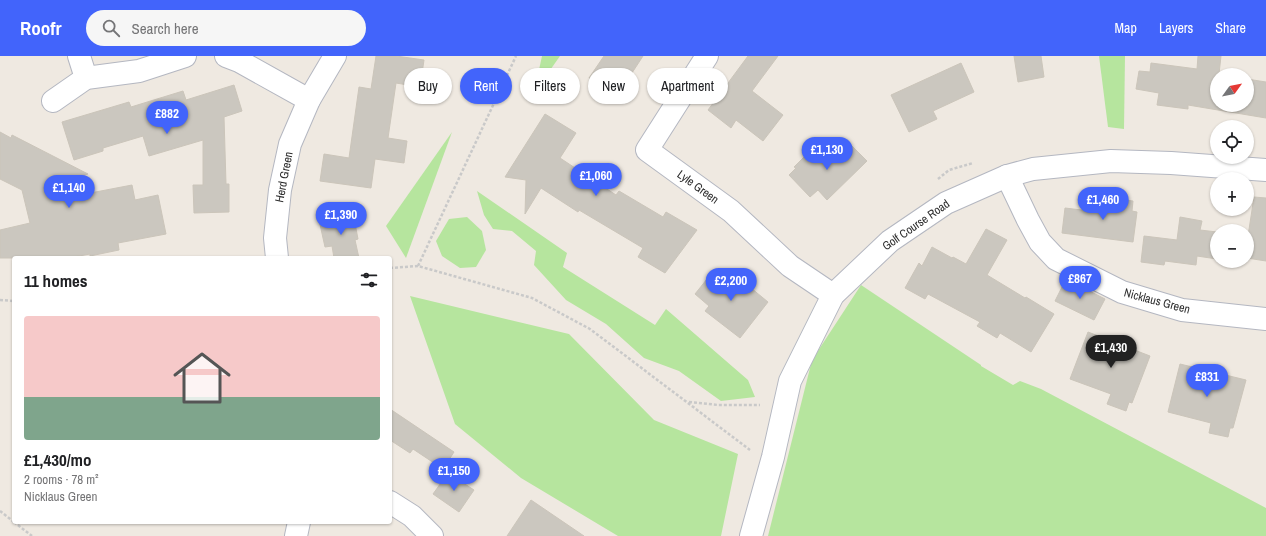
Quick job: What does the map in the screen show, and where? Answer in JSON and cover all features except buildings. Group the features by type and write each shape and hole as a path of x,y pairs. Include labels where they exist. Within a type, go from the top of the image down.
{"street":[{"path":"79,56 86,78"},
{"path":"53,101 86,78 139,71 184,56"},
{"path":"226,56 239,61 309,100"},
{"name":"Herd Green","path":"277,256 274,238 280,190 290,144 309,100 335,56"},
{"name":"Lyle Green","path":"708,56 647,150 731,210 790,266 833,295"},
{"name":"Golf Course Road","path":"752,536 773,457 790,381 833,295 890,241 946,203 1007,176 1033,169 1111,161 1171,163 1266,170"},
{"name":"Nicklaus Green","path":"1007,176 1040,242 1056,259 1122,292 1182,310 1266,319"},
{"path":"392,503 412,516 432,536"},
{"path":"296,536 299,524"}],"path":[{"path":"418,266 516,56"},
{"path":"937,179 949,170 977,162"},
{"path":"392,268 418,266 532,298 590,329 688,402 749,450 773,457"},
{"path":"0,300 12,301"},
{"path":"688,402 718,405 763,405"},
{"path":"749,450 751,443"},
{"path":"0,511 12,520"},
{"path":"17,524 32,536"}],"green space":[{"path":"542,56 560,56 552,68 539,68"},
{"path":"1099,56 1125,56 1124,129 1108,127"},
{"path":"452,132 406,258 386,226"},
{"path":"477,191 567,253 563,267 655,325 666,309 748,380 755,397 721,401 679,371 644,358 606,324 566,300 534,265 536,251 512,231 493,229 484,215"},
{"path":"467,217 482,231 486,250 476,267 460,268 442,256 436,241 449,219"},
{"path":"861,285 981,366 1013,385 1020,381 1041,389 1266,508 1266,536 768,536 812,360"},
{"path":"410,296 569,334 654,420 738,454 721,536 618,536 521,478 455,424"}]}
